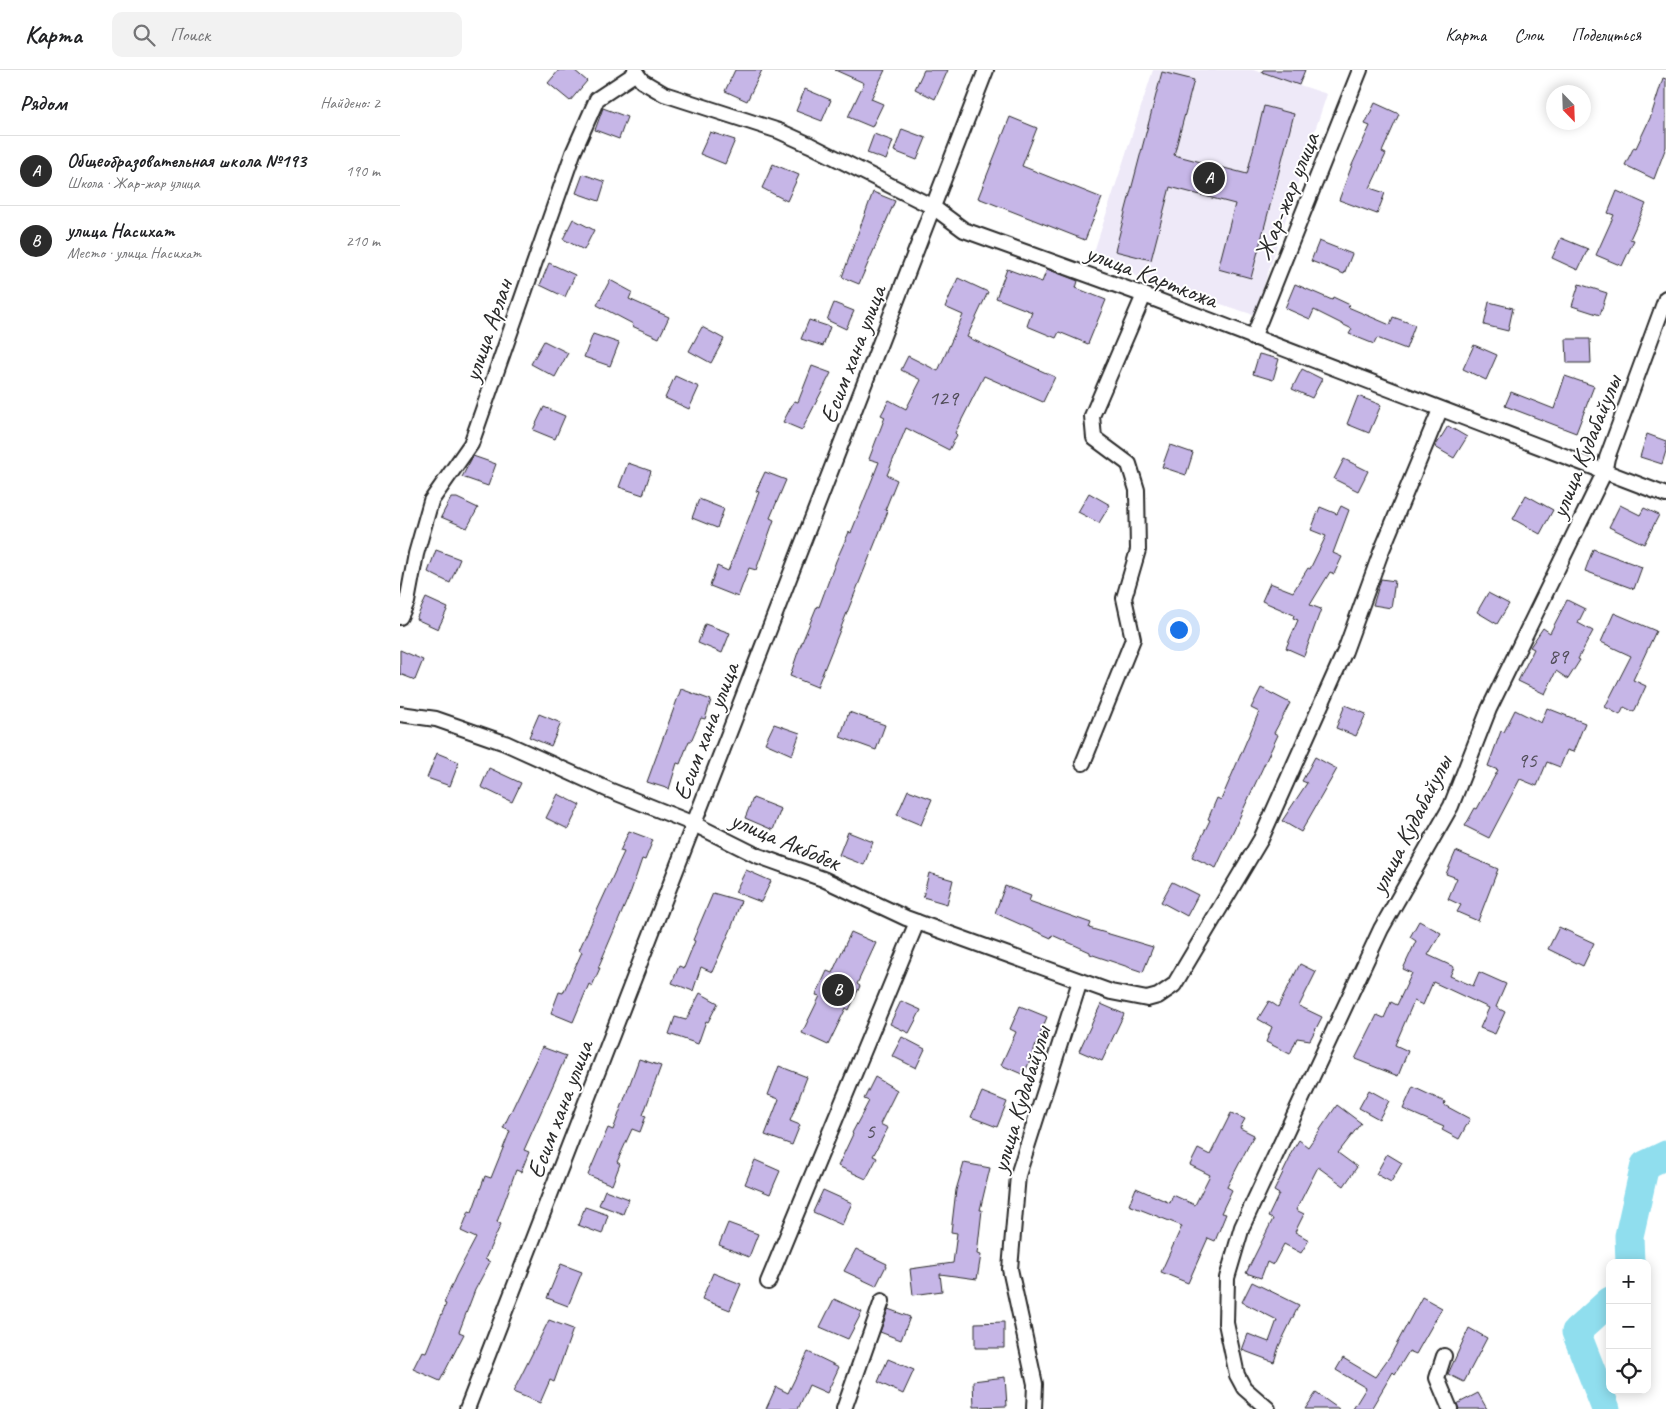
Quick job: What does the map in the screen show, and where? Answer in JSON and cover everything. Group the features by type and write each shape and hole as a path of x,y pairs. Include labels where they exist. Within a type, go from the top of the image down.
{"street":[{"name":"Есим хана улица","path":"467,1409 986,70"},
{"name":"Жар-жар улица","path":"1253,338 1360,70"},
{"name":"улица Карткожа","path":"635,71 642,81 664,94 779,131 933,207 964,230 1144,295 1604,473 1666,495"},
{"name":"улица Арлан","path":"400,617 407,602 416,554 431,501 471,444 573,153 597,99 635,71"},
{"path":"1082,763 1133,639 1124,598 1138,550 1137,490 1129,464 1094,438 1092,416 1144,295"},
{"name":"улица Кудабайулы","path":"1268,1409 1244,1388 1237,1375 1226,1323 1227,1278 1242,1227 1381,929 1451,806 1489,709 1604,473 1607,458 1666,298"},
{"name":"улица Акбобек","path":"400,714 436,719 462,727 694,824 756,856 824,879 917,922 1111,992 1147,999 1158,996 1174,985 1180,977 1261,839 1345,651 1381,552 1440,410"},
{"path":"768,1282 917,922"},
{"name":"улица Кудабайулы","path":"1034,1409 1035,1384 1010,1269 1018,1175 1080,981"},
{"path":"844,1409 882,1301"},
{"path":"1444,1356 1437,1378 1450,1409"}],"shaded area":[{"path":"1153,70 1253,70 1327,94 1254,315 1091,261"}],"building":[{"path":"559,70 574,70 587,81 570,101 548,83"},
{"path":"735,70 762,70 747,101 725,91"},
{"path":"835,70 885,70 871,99 883,104 872,127 848,117 864,83"},
{"path":"924,70 948,70 935,99 915,89"},
{"path":"1263,70 1305,70 1299,85 1262,72"},
{"path":"1162,72 1194,80 1174,155 1247,174 1264,106 1294,114 1251,278 1218,269 1235,204 1170,187 1151,260 1115,251"},
{"path":"1663,78 1666,79 1666,147 1654,179 1625,165 1634,147 1636,148 1651,116"},
{"path":"805,89 831,100 822,121 796,111"},
{"path":"1375,103 1399,114 1382,152 1386,154 1370,188 1385,193 1377,214 1339,200 1352,165 1370,126 1365,124"},
{"path":"603,108 627,117 619,139 595,130"},
{"path":"1010,117 1037,128 1022,166 1102,198 1085,240 978,198"},
{"path":"902,129 926,138 917,160 894,151"},
{"path":"710,132 735,140 725,164 700,154"},
{"path":"874,134 893,141 886,160 867,153"},
{"path":"773,164 799,175 787,201 762,188"},
{"path":"583,174 605,182 599,201 576,193"},
{"path":"1617,191 1646,204 1630,239 1634,240 1622,266 1596,255 1614,215 1608,213"},
{"path":"873,192 895,201 859,284 842,277"},
{"path":"573,219 594,230 584,250 563,239"},
{"path":"1561,238 1588,249 1578,270 1552,258"},
{"path":"1319,241 1352,254 1344,274 1311,261"},
{"path":"549,263 575,275 565,297 540,285"},
{"path":"1007,269 1042,282 1047,269 1078,281 1076,288 1106,300 1088,344 1059,332 1056,338 1027,326 1032,312 996,298"},
{"path":"958,278 988,292 967,337 1055,377 1043,402 984,376 955,433 957,435 949,450 906,428 887,475 897,480 885,510 888,511 817,687 790,676 798,652 817,606 819,607 836,561 849,532 851,533 879,462 869,459 885,417 881,415 889,400 906,409 921,380 901,370 908,356 938,371 963,315 945,307"},
{"path":"610,280 632,292 629,299 669,317 659,338 632,326 633,324 597,305"},
{"path":"1295,284 1332,300 1333,297 1350,305 1348,307 1390,325 1393,317 1415,325 1406,349 1377,338 1374,344 1349,334 1352,329 1314,310 1310,319 1285,308"},
{"path":"1579,284 1607,293 1600,315 1572,306"},
{"path":"1489,302 1513,308 1508,331 1484,325"},
{"path":"834,303 854,311 846,329 827,320"},
{"path":"809,320 830,327 823,346 801,339"},
{"path":"702,327 724,339 711,363 689,351"},
{"path":"593,334 619,343 610,366 584,357"},
{"path":"1566,339 1590,339 1591,363 1567,363"},
{"path":"544,341 568,353 555,377 531,364"},
{"path":"1474,345 1497,355 1486,380 1463,369"},
{"path":"1259,354 1279,359 1273,380 1253,374"},
{"path":"812,366 831,373 802,430 783,422 794,401 798,402"},
{"path":"1302,369 1322,379 1312,398 1292,389"},
{"path":"675,376 699,387 689,409 665,398"},
{"path":"1565,376 1594,386 1576,433 1505,406 1511,392 1554,409"},
{"path":"1358,396 1381,405 1369,433 1347,424"},
{"path":"544,407 565,416 555,439 533,430"},
{"path":"1448,426 1467,437 1454,458 1435,447"},
{"path":"1647,434 1666,441 1666,451 1662,464 1640,457"},
{"path":"1170,445 1193,453 1186,475 1162,467"},
{"path":"473,456 496,464 488,486 462,477"},
{"path":"1344,459 1368,471 1358,491 1334,479"},
{"path":"628,463 651,471 643,495 619,487"},
{"path":"765,472 786,480 770,518 774,520 756,570 749,568 738,597 710,586 717,566 728,571 759,492 756,491"},
{"path":"1089,493 1110,505 1099,523 1078,512"},
{"path":"1526,495 1553,510 1540,534 1513,519"},
{"path":"451,498 457,498 478,508 467,528 441,517"},
{"path":"699,499 724,509 717,528 692,518"},
{"path":"1620,505 1640,515 1644,508 1659,515 1644,544 1609,527"},
{"path":"1341,506 1349,510 1333,553 1342,557 1334,574 1330,572 1310,605 1321,609 1304,656 1286,648 1298,620 1293,618 1294,615 1262,601 1270,583 1293,592 1308,568 1310,569 1326,536 1311,530 1320,507 1337,514"},
{"path":"1593,549 1642,567 1634,589 1585,571"},
{"path":"436,550 460,559 450,583 428,572"},
{"path":"1381,579 1395,581 1391,608 1373,605"},
{"path":"1488,593 1509,604 1497,624 1477,612"},
{"path":"426,598 448,608 438,629 416,619"},
{"path":"1567,600 1585,609 1578,623 1593,631 1578,659 1580,660 1568,679 1556,671 1545,694 1518,681 1534,649 1530,647 1543,628 1550,633"},
{"path":"1614,613 1656,631 1633,680 1646,686 1634,712 1624,707 1620,715 1605,707 1631,656 1601,642"},
{"path":"705,624 730,633 722,653 698,643"},
{"path":"400,650 423,660 415,680 400,674"},
{"path":"1261,688 1290,703 1274,733 1278,735 1216,868 1192,857 1210,820 1208,819 1217,798 1221,800 1259,712 1251,708"},
{"path":"681,689 711,700 705,719 701,718 680,764 677,763 669,789 647,782"},
{"path":"1345,705 1366,714 1356,736 1336,728"},
{"path":"1547,708 1585,723 1573,752 1567,750 1560,767 1547,762 1537,786 1520,779 1489,838 1465,826 1475,808 1477,809 1498,770 1488,766 1501,731 1504,732 1515,710 1541,723"},
{"path":"849,712 885,725 876,750 840,737"},
{"path":"539,714 561,723 551,746 529,737"},
{"path":"774,724 800,733 792,755 765,743"},
{"path":"437,753 459,762 450,786 427,778"},
{"path":"1315,757 1337,769 1301,832 1282,821 1307,783 1302,781"},
{"path":"489,768 521,783 512,802 481,787"},
{"path":"908,790 932,799 921,825 897,815"},
{"path":"558,794 580,805 568,829 546,818"},
{"path":"753,798 781,809 773,830 745,818"},
{"path":"629,831 653,840 645,860 642,859 631,891 598,968 600,968 592,986 589,984 573,1022 551,1013 559,992 563,993 582,952 579,950 624,852 620,851"},
{"path":"848,832 873,842 864,865 839,855"},
{"path":"1456,851 1498,869 1478,921 1457,912 1461,905 1448,899 1457,878 1446,874"},
{"path":"746,870 771,881 761,902 735,892"},
{"path":"929,873 953,880 947,904 923,897"},
{"path":"1172,882 1198,895 1187,916 1161,902"},
{"path":"1005,886 1031,896 1029,901 1091,923 1089,928 1153,947 1143,972 1090,954 1090,952 1052,935 1051,938 995,913"},
{"path":"713,893 741,901 712,972 701,967 693,991 672,983 679,966 684,968 695,941 693,940"},
{"path":"1419,921 1441,933 1428,955 1454,967 1450,976 1473,986 1479,972 1506,984 1496,1007 1505,1012 1495,1034 1480,1028 1489,1008 1433,982 1423,1005 1414,1001 1395,1045 1408,1051 1398,1076 1355,1059 1377,1015 1384,1018 1391,1002 1397,1005 1412,973 1403,969 1416,941 1410,937"},
{"path":"1559,927 1594,943 1583,966 1548,949"},
{"path":"851,932 876,943 857,984 860,986 849,1010 846,1008 828,1045 802,1033 820,996 816,995 827,971 832,973"},
{"path":"1300,964 1316,972 1299,1006 1322,1017 1310,1040 1297,1038 1290,1054 1266,1042 1272,1027 1258,1019 1269,1001 1278,1007"},
{"path":"700,993 718,1003 708,1022 706,1021 698,1044 669,1034 675,1017 686,1020"},
{"path":"901,1001 921,1010 909,1033 890,1024"},
{"path":"1101,1004 1124,1014 1102,1061 1079,1051"},
{"path":"1020,1006 1047,1017 1024,1075 1001,1065 1016,1032 1010,1029"},
{"path":"902,1037 925,1049 916,1068 892,1056"},
{"path":"542,1047 566,1056 524,1150 529,1152 521,1172 516,1170 497,1222 501,1224 485,1259 490,1262 475,1290 459,1332 464,1334 440,1381 413,1369 422,1351 426,1352 446,1304 444,1303 476,1238 461,1231 469,1211 472,1212 485,1176 491,1178 510,1131 503,1128"},
{"path":"639,1059 661,1066 643,1115 646,1116 640,1132 632,1129 617,1162 620,1164 612,1185 588,1175 608,1128 613,1130"},
{"path":"779,1066 807,1077 790,1121 800,1125 792,1145 765,1135 779,1099 768,1095"},
{"path":"875,1077 897,1090 880,1124 888,1128 873,1156 877,1158 866,1179 838,1166 852,1133 869,1101 864,1099"},
{"path":"1413,1087 1445,1102 1444,1105 1470,1119 1459,1139 1442,1130 1444,1127 1403,1109"},
{"path":"1369,1090 1389,1101 1379,1119 1359,1108"},
{"path":"982,1092 1007,1102 997,1127 971,1117"},
{"path":"1337,1105 1361,1123 1338,1153 1357,1167 1344,1186 1318,1167 1296,1210 1304,1214 1295,1232 1309,1240 1301,1253 1284,1244 1273,1265 1267,1262 1261,1278 1246,1273 1273,1219 1268,1217 1279,1194 1274,1191 1290,1155 1299,1140 1308,1147"},
{"path":"1231,1113 1245,1119 1240,1128 1254,1135 1227,1187 1232,1190 1221,1213 1226,1214 1215,1241 1208,1238 1188,1283 1161,1272 1182,1226 1129,1205 1136,1188 1170,1203 1173,1195 1195,1205 1210,1175 1190,1165 1198,1149 1210,1155"},
{"path":"1387,1154 1402,1163 1391,1182 1376,1174"},
{"path":"755,1160 780,1171 770,1194 745,1184"},
{"path":"964,1163 990,1168 980,1210 982,1210 977,1254 981,1255 977,1279 940,1274 942,1291 913,1295 910,1269 953,1263 957,1233 951,1232 956,1190"},
{"path":"605,1190 629,1199 623,1214 599,1205"},
{"path":"823,1190 852,1203 842,1225 813,1212"},
{"path":"585,1207 608,1215 602,1234 578,1225"},
{"path":"728,1223 758,1234 749,1257 719,1245"},
{"path":"856,1249 887,1264 876,1286 844,1271"},
{"path":"561,1264 582,1272 568,1306 547,1298"},
{"path":"713,1273 741,1284 730,1310 702,1299"},
{"path":"1252,1282 1299,1305 1279,1346 1274,1362 1242,1350 1248,1334 1269,1342 1277,1320 1242,1302"},
{"path":"1422,1297 1442,1308 1416,1354 1409,1351 1395,1374 1393,1372 1371,1409 1353,1409 1366,1388 1336,1370 1343,1358 1375,1377 1390,1356"},
{"path":"834,1299 862,1312 848,1339 820,1327"},
{"path":"888,1309 910,1317 901,1340 880,1332"},
{"path":"549,1320 573,1329 554,1382 550,1380 540,1403 513,1392"},
{"path":"1004,1322 1004,1348 975,1348 975,1323"},
{"path":"1469,1328 1487,1338 1464,1382 1448,1374"},
{"path":"808,1352 839,1367 827,1393 809,1385 798,1409 766,1409 776,1387 788,1393"},
{"path":"888,1359 914,1370 903,1394 878,1382"},
{"path":"1005,1377 1007,1406 974,1407 973,1381"},
{"path":"1316,1393 1339,1409 1305,1409"},
{"path":"1478,1393 1487,1409 1459,1409 1457,1404"}],"waterway":[{"path":"1630,1259 1629,1236 1645,1165 1666,1155"},
{"path":"1606,1409 1576,1332 1607,1304"}],"place":[{"name":"Общеобразовательная школа №193","path":"1209,178"},
{"name":"улица Насихат","path":"838,990"}]}
